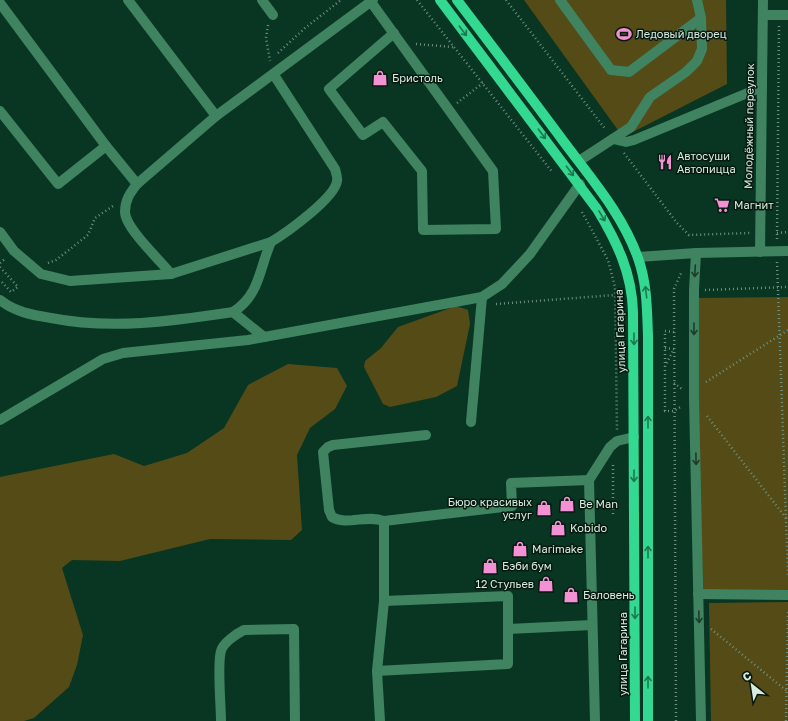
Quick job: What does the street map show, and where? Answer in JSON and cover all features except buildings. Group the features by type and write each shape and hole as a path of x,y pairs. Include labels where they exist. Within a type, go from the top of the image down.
{"main road":[{"name":"улица Гагарина","path":"440,0 580,184 612,234 624,260 633,294 635,721"},
{"path":"457,0 579,161 616,213 638,258 643,275 647,307 648,721"},
{"path":"624,260 638,258"}],"street":[{"path":"128,0 216,116"},
{"path":"262,0 273,16"},
{"path":"560,0 611,70 629,72 701,18"},
{"path":"579,161 611,137 634,123 650,97 686,72 697,61 702,49 701,18 697,0"},
{"name":"Молодёжный переулок","path":"760,252 763,0"},
{"path":"171,274 131,227 125,214 127,198 137,184 216,116 274,75 372,1 394,34 493,171 496,229 423,230 422,171 383,122 363,135 328,89 394,34"},
{"path":"0,3 106,146 137,184"},
{"path":"763,15 783,15"},
{"path":"0,232 14,250 41,274 70,281 171,274 271,242 285,234 332,194 338,181 335,169 274,75"},
{"path":"611,137 626,142 634,140 762,86"},
{"path":"0,111 58,184 106,146"},
{"path":"0,420 92,366 113,355 123,352 264,337 482,301 502,284 530,254 580,184"},
{"path":"0,300 12,308 26,314 74,323 152,323 233,312 243,305 253,293 271,242"},
{"path":"638,258 696,253 788,251"},
{"path":"696,253 694,290 694,399 701,721"},
{"path":"471,422 482,301"},
{"path":"233,312 264,337"},
{"path":"426,435 328,446 323,452 328,510 332,517 341,521 368,518 384,521 512,506 511,483 589,480"},
{"path":"595,721 589,480 610,447 617,441 634,437"},
{"path":"380,721 377,671 384,601 384,521"},
{"path":"698,594 788,595"},
{"path":"377,671 508,664 508,596 384,601"},
{"path":"508,629 592,625"},
{"path":"221,721 220,657 222,649 237,634 244,630 294,629 295,721"}],"path":[{"path":"273,16 267,26 266,38 270,61 305,28 341,0"},
{"path":"417,0 554,176"},
{"path":"506,0 611,137"},
{"path":"783,15 777,233 788,232"},
{"path":"401,43 454,46"},
{"path":"449,109 483,83"},
{"path":"622,152 677,223 689,235 754,233"},
{"path":"33,268 56,260 88,235 95,218 127,198"},
{"path":"581,210 608,260 615,287 617,433"},
{"path":"0,267 18,287 11,292 0,280"},
{"path":"676,721 674,289 684,268"},
{"path":"701,290 788,287"},
{"path":"777,288 780,335 788,577"},
{"path":"482,301 615,295"},
{"path":"720,373 788,330"},
{"path":"665,411 665,331 674,332"},
{"path":"665,348 674,348"},
{"path":"665,367 674,348"},
{"path":"674,383 694,399 787,519"},
{"path":"660,411 674,410"},
{"path":"613,514 613,463 615,458"},
{"path":"786,721 788,610"},
{"path":"699,620 787,691"}],"shaded area":[{"path":"524,0 726,0 727,84 623,137"},
{"path":"788,297 788,591 701,592 696,298"},
{"path":"456,306 468,310 470,324 457,386 436,397 390,407 383,404 364,367 365,361 381,348 398,327"},
{"path":"288,364 337,368 347,386 335,409 310,428 297,455 302,530 291,540 210,539 120,561 72,560 62,568 83,635 77,665 69,687 34,718 24,721 0,721 0,477 114,454 144,466 187,453 224,428 248,385"},
{"path":"788,602 788,721 711,721 709,603"}],"place":[{"name":"Ледовый дворец","path":"624,34"},
{"name":"Бристоль","path":"380,78"},
{"name":"Автосуши Автопицца","path":"665,162"},
{"name":"Магнит","path":"722,205"},
{"name":"Be Man","path":"567,504"},
{"name":"Бюро красивых услуг","path":"544,508"},
{"name":"Kobido","path":"558,528"},
{"name":"Marimake","path":"520,549"},
{"name":"Бэби бум","path":"490,566"},
{"name":"12 Стульев","path":"546,584"},
{"name":"Баловень","path":"571,595"}]}
